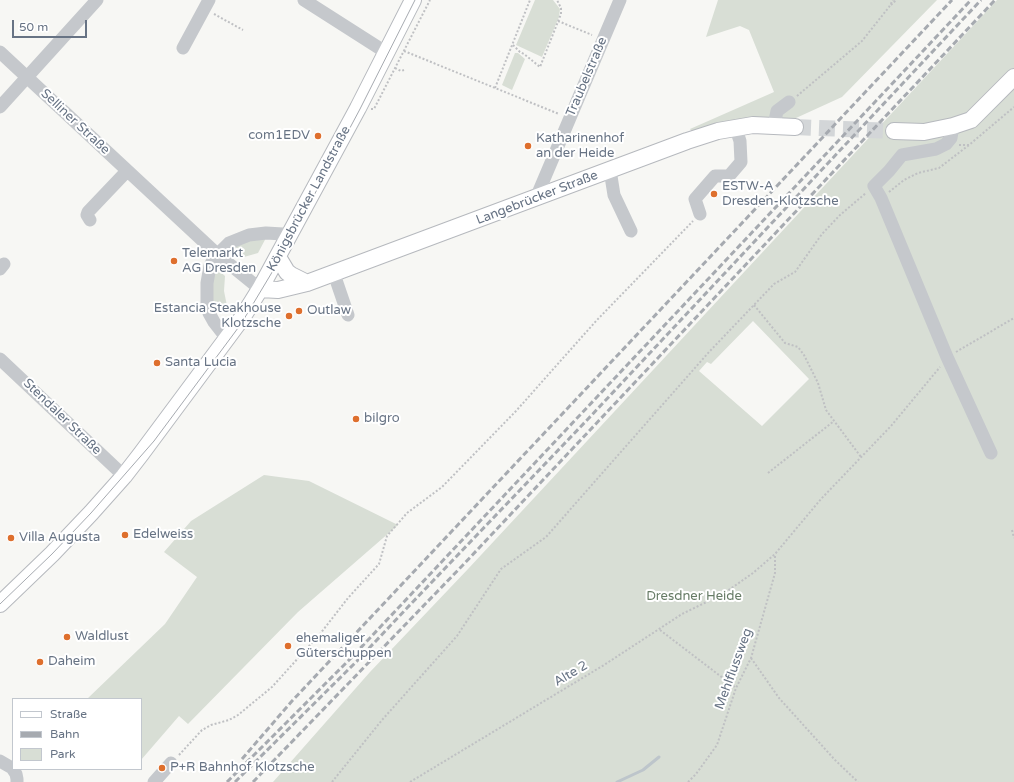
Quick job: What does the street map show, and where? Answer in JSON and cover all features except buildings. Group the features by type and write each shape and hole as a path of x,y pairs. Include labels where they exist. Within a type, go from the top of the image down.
{"main road":[{"name":"Königsbrücker Landstraße","path":"0,604 52,554 124,476 229,338 278,257 387,53 413,0"},
{"path":"894,131 924,132 953,126 971,120 1014,77"},
{"name":"Langebrücker Straße","path":"260,289 278,290 307,283 334,274 687,141 718,131 752,125 795,127"},
{"path":"278,257 287,272 307,283"}],"street":[{"path":"0,107 97,0"},
{"path":"304,0 387,53"},
{"name":"Traubelstraße","path":"536,198 620,0"},
{"path":"183,48 207,4"},
{"name":"Selliner Straße","path":"0,52 219,257"},
{"path":"774,126 777,111 789,102"},
{"path":"953,126 951,138 946,144 936,150 902,155 874,186 882,198 947,357 991,453"},
{"path":"700,214 695,199 715,176 729,176 741,162 738,127"},
{"path":"610,170 614,195 631,230"},
{"path":"90,220 88,218 88,212 127,171"},
{"path":"229,338 214,322 207,304 206,293 208,274 214,258 219,257 229,243 249,235 266,233 283,234 289,236"},
{"path":"219,257 260,289"},
{"path":"334,274 348,315"},
{"name":"Stendaler Straße","path":"0,359 124,476"},
{"path":"0,761 12,768"},
{"path":"154,782 171,763"},
{"path":"13,770 16,774 16,782"}],"path":[{"path":"358,108 374,109 430,0"},
{"path":"495,88 530,0"},
{"path":"513,45 540,67 561,14 557,0"},
{"path":"559,4 560,0"},
{"path":"889,7 893,0"},
{"path":"789,102 862,41 896,0"},
{"path":"207,4 243,30"},
{"path":"558,21 603,39"},
{"path":"404,51 570,118"},
{"path":"395,68 401,71 404,70"},
{"path":"882,198 904,180 918,173 939,168 1014,107"},
{"path":"946,144 969,145"},
{"path":"332,782 382,720 457,636 501,569 546,537 709,352 774,284 795,272 822,234 840,215 874,186"},
{"path":"171,763 202,730 238,715 272,687 320,634 348,598 379,564 387,536 407,513 447,482 516,411 596,321 700,214"},
{"path":"754,305 785,343 798,347 804,355 818,384 826,410 861,457"},
{"path":"947,357 1014,318"},
{"name":"Alte 2","path":"410,782 660,630 682,614 723,594 753,573 775,554 821,499 891,426 947,357"},
{"path":"768,473 834,421"},
{"path":"1012,530 1014,538"},
{"name":"Mehlflussweg","path":"688,782 696,774 717,745 736,688 751,658 775,573 775,554"},
{"path":"660,630 736,688"},
{"path":"751,658 779,698 835,760 858,782"}],"green space":[{"path":"535,0 553,0 560,9 559,17 542,57 516,45"},
{"path":"718,0 937,0 842,97 796,118 795,125 696,137 690,129 774,92 749,30 740,26 706,37"},
{"name":"Dresdner Heide","path":"997,0 1014,0 1014,782 273,782 370,672 468,569","holes":["753,321 809,379 762,426 699,371 707,362 711,364"]},
{"path":"515,53 518,53 525,59 512,90 502,85"},
{"path":"267,236 258,253 237,259 227,249 236,242"},
{"path":"214,266 225,276 224,291 227,306 225,311 220,308 215,316 208,292"},
{"path":"264,475 309,481 398,525 298,612 188,724 179,716 142,759 142,698 88,698 165,624 197,577 164,552 191,521"}],"waterway":[{"path":"617,782 643,770 659,757"}],"tunnel":[{"path":"795,127 894,131"}],"tram line":[{"path":"0,604 52,554 91,513 154,441 241,324 280,259 360,109 415,0"}],"railway":[{"path":"242,759 292,701 952,0"},
{"path":"227,782 352,657 971,0"},
{"path":"235,782 357,661 588,419 981,0"},
{"path":"253,782 462,566 995,0"}],"place":[{"name":"com1EDV","path":"318,136"},
{"name":"Katharinenhof an der Heide","path":"528,146"},
{"name":"ESTW-A Dresden-Klotzsche","path":"714,194"},
{"name":"Telemarkt AG Dresden","path":"174,261"},
{"name":"Outlaw","path":"299,311"},
{"name":"Estancia Steakhouse Klotzsche","path":"289,316"},
{"name":"Santa Lucia","path":"157,363"},
{"name":"bilgro","path":"356,419"},
{"name":"Edelweiss","path":"125,535"},
{"name":"Villa Augusta","path":"11,538"},
{"name":"Waldlust","path":"67,637"},
{"name":"ehemaliger Güterschuppen","path":"288,646"},
{"name":"Daheim","path":"40,662"},
{"name":"P+R Bahnhof Klotzsche","path":"162,768"}]}
